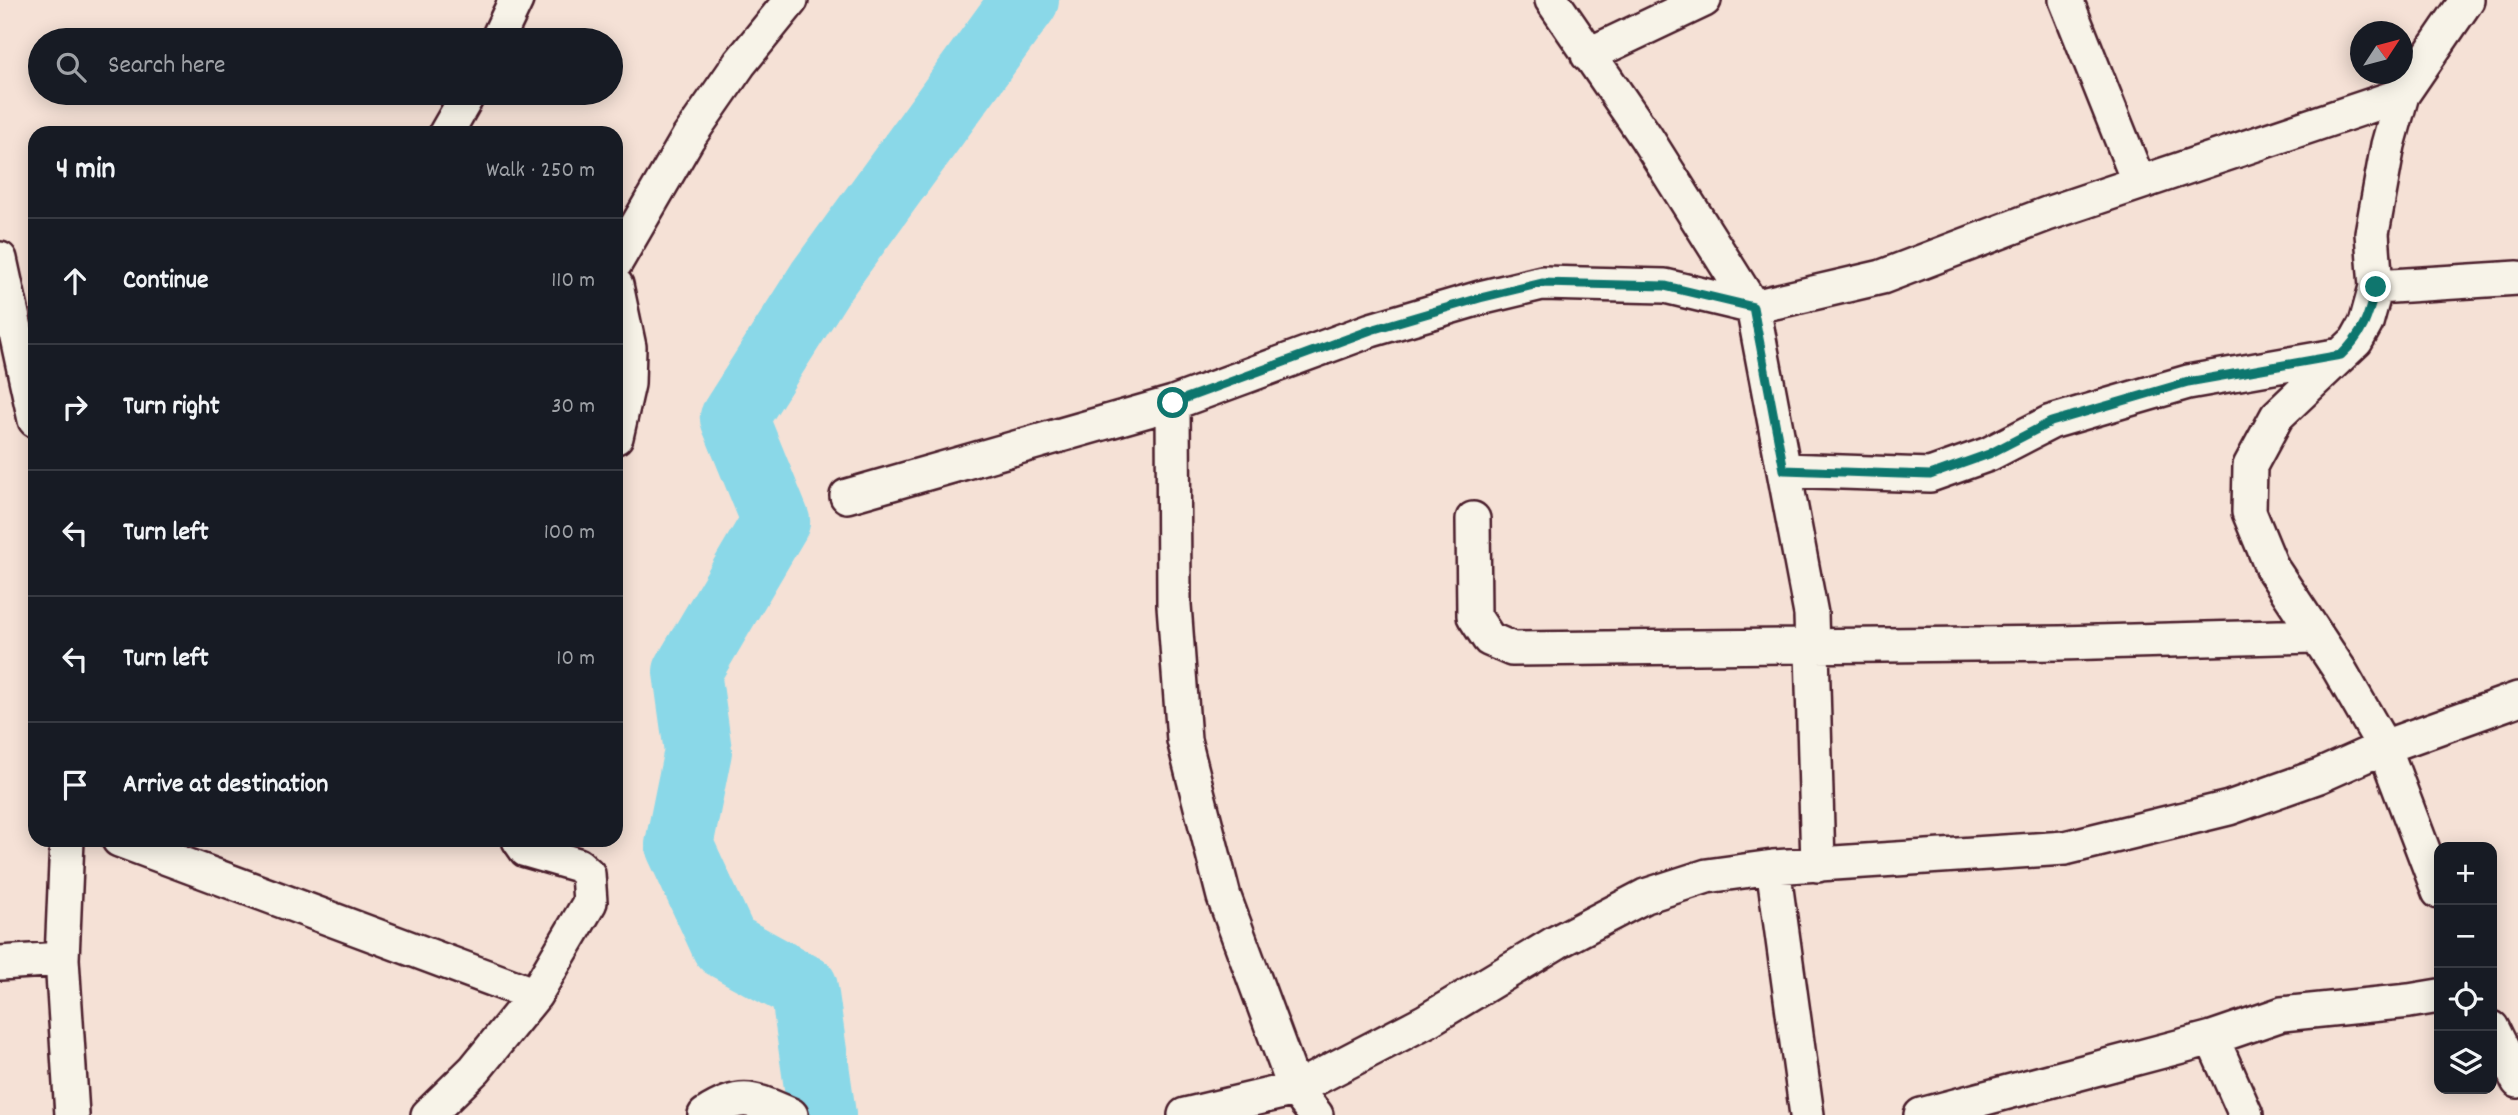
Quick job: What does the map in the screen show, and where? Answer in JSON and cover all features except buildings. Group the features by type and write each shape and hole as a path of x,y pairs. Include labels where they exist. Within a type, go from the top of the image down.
{"street":[{"path":"503,28 516,0"},
{"path":"623,250 688,138 740,63 791,0"},
{"path":"1552,0 1646,137 1753,307 1811,614 1818,865"},
{"path":"1588,55 1704,0"},
{"path":"2066,0 2139,183"},
{"path":"2434,878 2384,747 2339,669 2272,568 2249,512 2250,466 2277,416 2356,341 2366,323 2376,287 2372,233 2388,145 2402,95 2466,0"},
{"path":"847,496 1173,403 1371,330 1542,283 1665,286 1753,307 1882,276 2047,214 2402,95"},
{"path":"450,126 462,105"},
{"path":"0,259 28,388"},
{"path":"2376,287 2518,278"},
{"path":"623,318 629,347 628,384 623,406"},
{"path":"1784,470 1930,475 1989,454 2064,418 2188,382 2341,355"},
{"path":"1173,403 1174,605 1184,740 1224,897 1296,1088 1316,1115"},
{"path":"1473,519 1474,616 1489,639 1512,649 2060,643 2315,636"},
{"path":"1185,1115 1296,1088 1426,1021 1557,942 1644,896 1707,876 1773,867 2065,849 2230,808 2319,776 2384,747 2518,699"},
{"path":"67,847 62,959 72,1115"},
{"path":"138,847 535,995"},
{"path":"428,1115 475,1069 535,995 590,902 588,874 578,865 526,850 524,847"},
{"path":"1773,867 1807,1115"},
{"path":"0,963 62,959"},
{"path":"1921,1115 2212,1038 2282,1014 2434,997"},
{"path":"2493,1031 2518,1081"},
{"path":"2212,1038 2246,1115"},
{"path":"705,1115 726,1102 747,1099 787,1113"}],"waterway":[{"path":"822,1115 804,988 725,945 679,845 698,751 687,672 776,521 734,418 821,281 1025,0"}],"route":[{"path":"1173,403 1371,330 1542,283 1665,286 1753,307 1784,470 1930,475 1989,454 2051,422 2188,382 2341,355 2356,341 2366,323 2376,287"}]}
